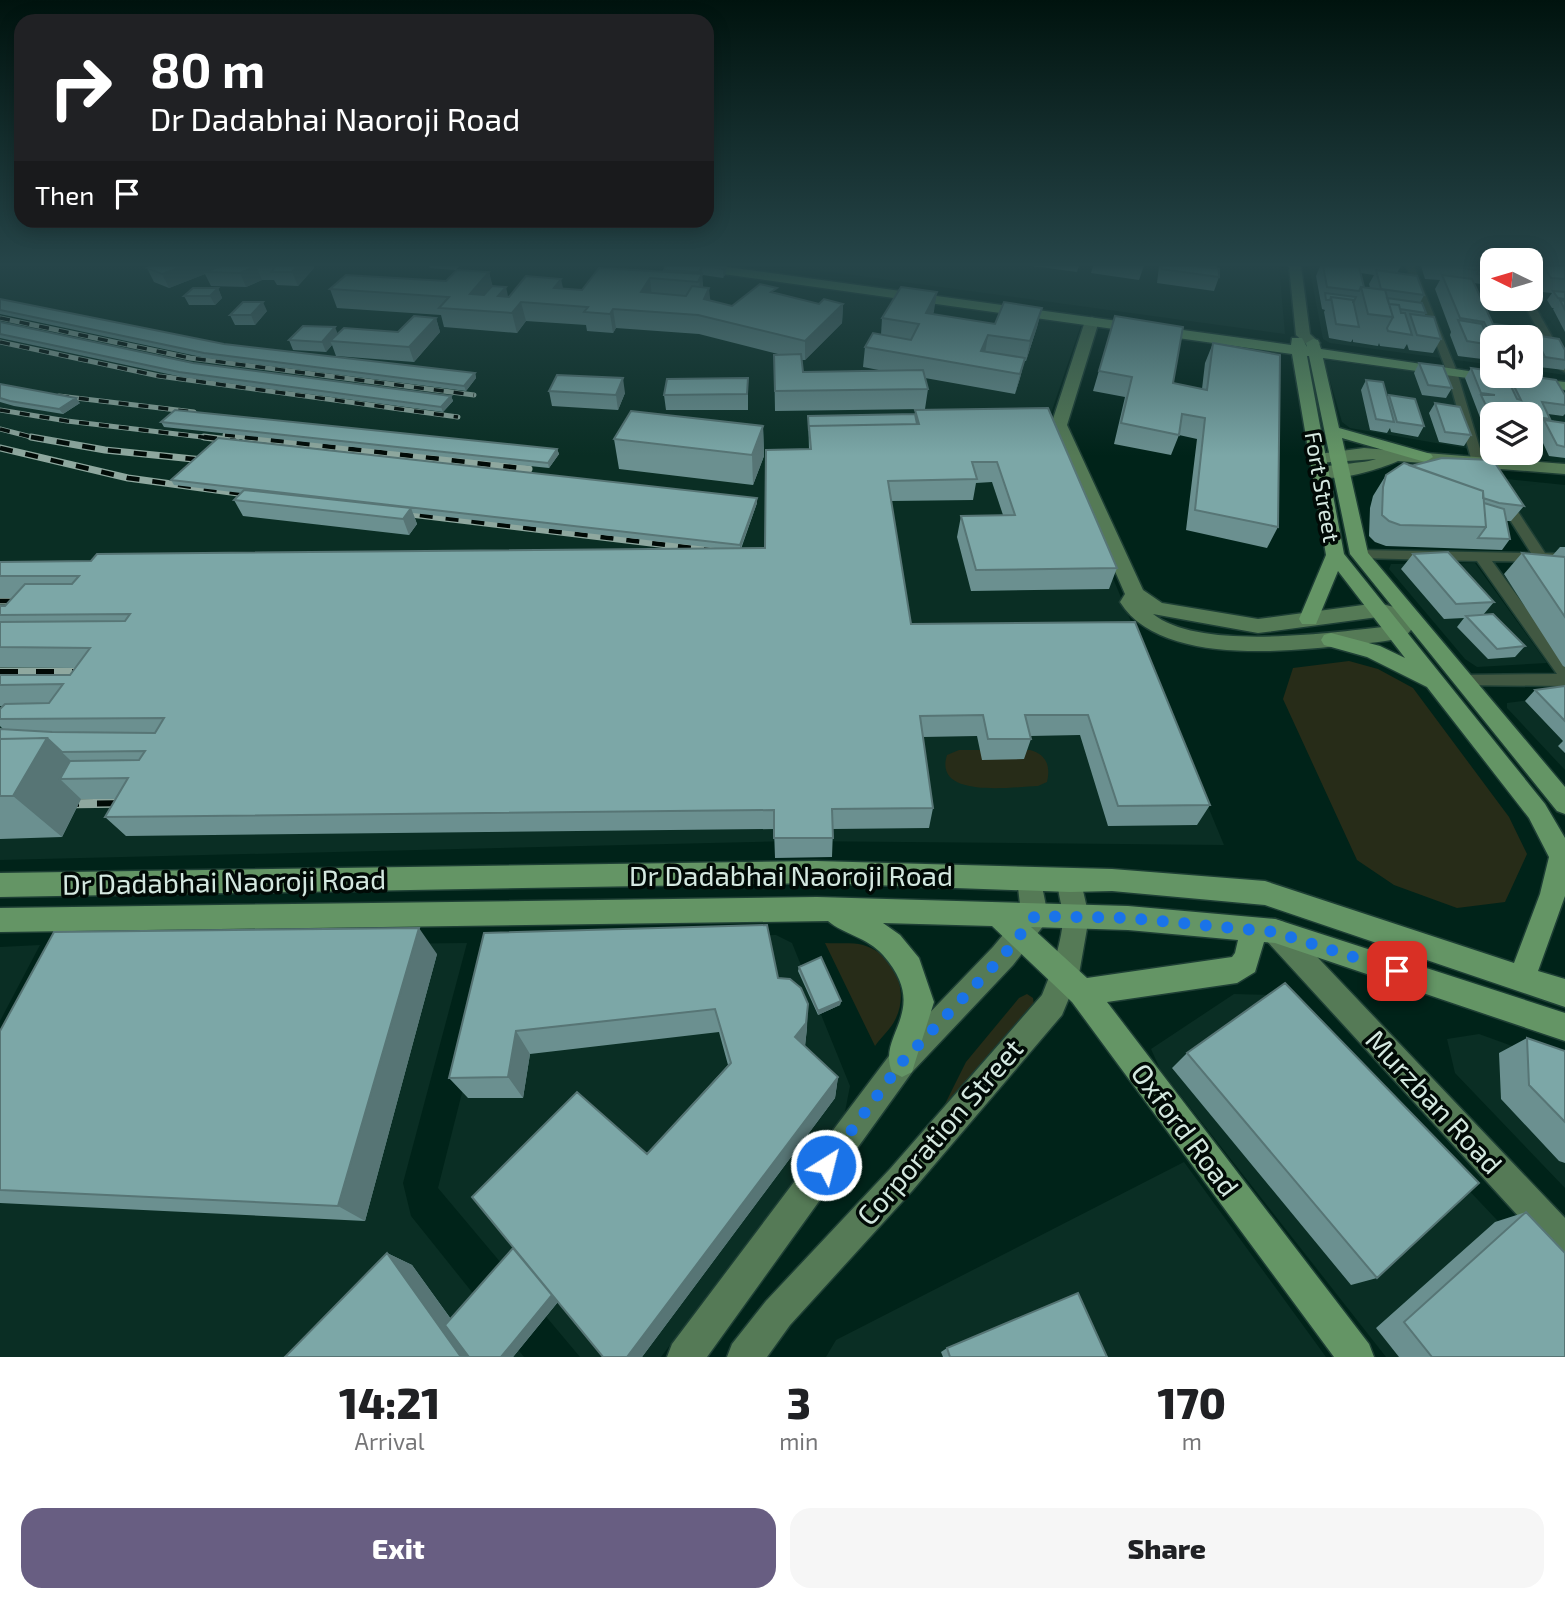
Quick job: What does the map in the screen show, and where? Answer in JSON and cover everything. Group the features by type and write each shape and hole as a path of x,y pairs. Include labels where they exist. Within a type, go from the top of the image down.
{"main road":[{"path":"1089,329 1059,425 1135,594 1156,608 1258,626 1378,610"},
{"path":"1166,329 1305,345"},
{"path":"1196,329 1565,386"},
{"path":"1303,329 1305,345"},
{"name":"Fort Street","path":"1305,345 1332,431 1359,554 1404,625 1435,683 1537,811 1562,856 1553,894 1522,978"},
{"name":"Fort Street","path":"1305,345 1318,465 1335,555 1378,610 1404,625"},
{"path":"1450,367 1480,368"},
{"path":"1543,374 1565,377"},
{"path":"1332,431 1376,441 1425,457"},
{"path":"1318,465 1377,465 1397,455 1565,468"},
{"path":"1309,619 1335,555"},
{"path":"1135,594 1130,602 1136,613 1147,622 1172,634 1261,644 1331,640 1404,625 1464,681 1565,804"},
{"path":"1331,640 1373,651 1435,683"},
{"name":"Dr Dadabhai Naoroji Road","path":"0,885 816,872 1070,881 1112,880 1265,893 1565,994"},
{"path":"685,1357 902,1062 1003,956 1018,921 1030,879"},
{"name":"Corporation Street","path":"745,1357 778,1313 901,1180 1073,983 1076,917 1070,881"},
{"path":"817,909 866,926 891,944 909,967 920,1002 902,1062"},
{"name":"Dr Dadabhai Naoroji Road","path":"0,920 85,930 817,909 1018,921 1076,917 1128,918 1264,930 1555,1023"},
{"name":"Oxford Road","path":"1018,921 1073,983 1356,1357"},
{"path":"1073,983 1237,970 1249,957 1264,930"},
{"name":"Murzban Road","path":"1264,930 1565,1242"},
{"path":"1522,978 1555,1023"},
{"path":"1555,1023 1565,994"}],"street":[{"path":"1435,329 1450,367 1478,461 1541,557"},
{"path":"1543,329 1565,369"},
{"path":"1359,554 1565,558"},
{"path":"1480,555 1565,674"},
{"path":"1464,681 1565,680"}],"shaded area":[{"path":"0,329 1080,329 1048,422 1224,845 791,841 0,860"},
{"path":"1251,329 1285,329 1285,334"},
{"path":"1321,329 1480,329 1480,363 1330,343 1323,339"},
{"path":"1543,329 1565,329 1565,375 1543,372"},
{"path":"1324,360 1480,381 1480,388 1535,388 1565,392 1565,463 1543,460 1543,402 1480,402 1480,451 1350,428 1342,422"},
{"path":"1497,478 1565,485 1565,553 1546,552 1540,548"},
{"path":"1475,563 1547,663 1477,667 1465,659 1389,569 1391,564"},
{"path":"1565,695 1565,770 1507,708 1507,703"},
{"path":"776,935 792,943 850,1086 844,1117 661,1357 580,1357 438,1188 500,942"},
{"path":"467,943 403,1183 411,1216 524,1357 0,1357 0,1111 93,947"},
{"path":"40,945 0,1021 0,947"},
{"path":"1234,994 1271,995 1305,1017 1565,1292 1565,1357 1386,1357 1160,1069 1151,1049"},
{"path":"1479,1034 1565,1065 1565,1188 1455,1073 1447,1039"},
{"path":"1184,1162 1326,1357 826,1357 836,1340"}],"green space":[{"path":"1349,661 1378,669 1413,688 1509,817 1527,854 1505,902 1457,908 1394,885 1357,860 1283,699 1293,668"},
{"path":"959,750 1030,750 1040,754 1046,761 1047,782 1038,786 1011,788 963,784 952,779 946,769 947,755"},
{"path":"825,943 863,945 884,956 897,975 901,997 899,1009 893,1023 875,1046"},
{"path":"1027,994 1033,998 1034,1005 943,1108 966,1062 1019,998"}],"building":[{"path":"0,329 34,329 193,363 451,396 441,407 179,372 0,334"},
{"path":"92,329 151,329 224,344 475,373 464,386 204,353"},
{"path":"300,329 333,329 322,342 289,340"},
{"path":"343,329 398,332 401,329 425,329 409,347 330,341"},
{"path":"757,329 817,329 805,341"},
{"path":"916,329 1034,329 1030,341 988,335 981,351 1025,358 1020,374 865,347 873,333 911,340"},
{"path":"1111,329 1183,329 1173,383 1207,390 1213,343 1280,355 1278,527 1195,510 1205,418 1182,414 1179,435 1121,423 1132,377 1099,371"},
{"path":"1410,329 1412,335 1388,331"},
{"path":"1415,329 1438,329 1441,339 1417,335"},
{"path":"1462,329 1480,329 1480,343 1467,341"},
{"path":"1543,336 1559,339 1565,350 1565,360 1545,357"},
{"path":"801,354 803,372 923,370 928,389 775,391 774,355"},
{"path":"1419,363 1443,366 1452,388 1428,385"},
{"path":"1471,368 1480,369 1480,388 1512,388 1517,399 1521,400 1515,388 1543,388 1543,378 1556,380 1565,395 1565,405 1543,402 1484,402 1481,395 1495,395 1481,393"},
{"path":"557,375 623,378 616,395 549,391"},
{"path":"748,378 747,394 664,395 667,379"},
{"path":"1366,380 1383,382 1394,422 1376,419"},
{"path":"0,384 76,398 59,409 10,401 0,398"},
{"path":"1389,395 1415,399 1424,426 1397,422"},
{"path":"1435,403 1460,407 1471,435 1445,432"},
{"path":"1543,404 1550,419 1543,418"},
{"path":"1048,408 1117,568 976,570 961,516 1015,515 997,462 972,462 977,479 888,481 911,624 1135,622 1210,805 1118,806 1088,715 1025,715 1031,739 988,739 983,715 920,716 933,808 832,809 833,838 774,838 774,810 105,817 128,778 60,779 70,761 139,760 145,751 62,752 47,738 0,739 0,729 155,733 164,718 0,719 0,709 5,704 49,703 63,684 0,685 0,675 70,675 90,648 0,647 0,622 125,621 130,614 0,615 0,606 5,606 25,584 72,584 79,576 0,576 0,562 91,561 97,554 765,548 766,450 811,449 809,426 919,424 915,410"},
{"path":"175,410 557,449 548,463 161,422"},
{"path":"631,411 763,426 752,455 614,439"},
{"path":"915,414 917,424 809,426 809,431 808,416"},
{"path":"1544,420 1565,423 1565,447 1557,445"},
{"path":"218,438 757,498 740,545 171,480"},
{"path":"1442,458 1480,459 1480,465 1496,465 1524,506 1483,498 1483,491 1411,466"},
{"path":"1404,463 1483,491 1486,527 1400,525 1389,521 1382,515 1386,475"},
{"path":"244,490 411,508 403,519 234,500"},
{"path":"1484,503 1504,509 1510,539 1478,538 1486,527"},
{"path":"1448,552 1494,602 1456,604 1413,554"},
{"path":"1522,553 1565,557 1565,617"},
{"path":"1493,614 1525,646 1497,649 1466,616"},
{"path":"1565,686 1565,721 1535,690"},
{"path":"47,738 13,796 0,796 0,739"},
{"path":"767,925 778,978 790,979 801,988 808,1004 806,1023 795,1037 838,1077 627,1357 603,1357 472,1197 577,1092 647,1154 731,1063 715,1009 516,1031 508,1077 449,1078 484,933"},
{"path":"419,928 338,1206 0,1190 0,1031 54,932"},
{"path":"821,957 841,1001 818,1011 799,967"},
{"path":"1285,983 1479,1183 1377,1278 1187,1053"},
{"path":"1527,1038 1565,1051 1565,1122 1529,1085"},
{"path":"1526,1212 1565,1253 1565,1357 1432,1357 1404,1322"},
{"path":"513,1248 552,1295 501,1357 469,1357 445,1325"},
{"path":"387,1253 461,1357 285,1357"},
{"path":"1078,1293 1107,1357 950,1357 947,1348"}],"railway":[{"path":"54,329 190,358 474,395"},
{"path":"0,342 159,376 458,417"},
{"path":"59,396 194,412"},
{"path":"0,410 67,421 219,439"},
{"path":"0,429 32,437"},
{"path":"225,435 261,439"},
{"path":"32,437 105,450 213,461"},
{"path":"32,437 39,439"},
{"path":"204,437 236,441"},
{"path":"245,437 529,469"},
{"path":"0,448 128,478 259,496"},
{"path":"394,512 717,551"},
{"path":"0,601 30,601"},
{"path":"0,672 91,672"},
{"path":"61,804 131,803"}],"route":[{"path":"826,1165 902,1062 1003,956 1035,916 1128,918 1275,932 1397,971"}]}
